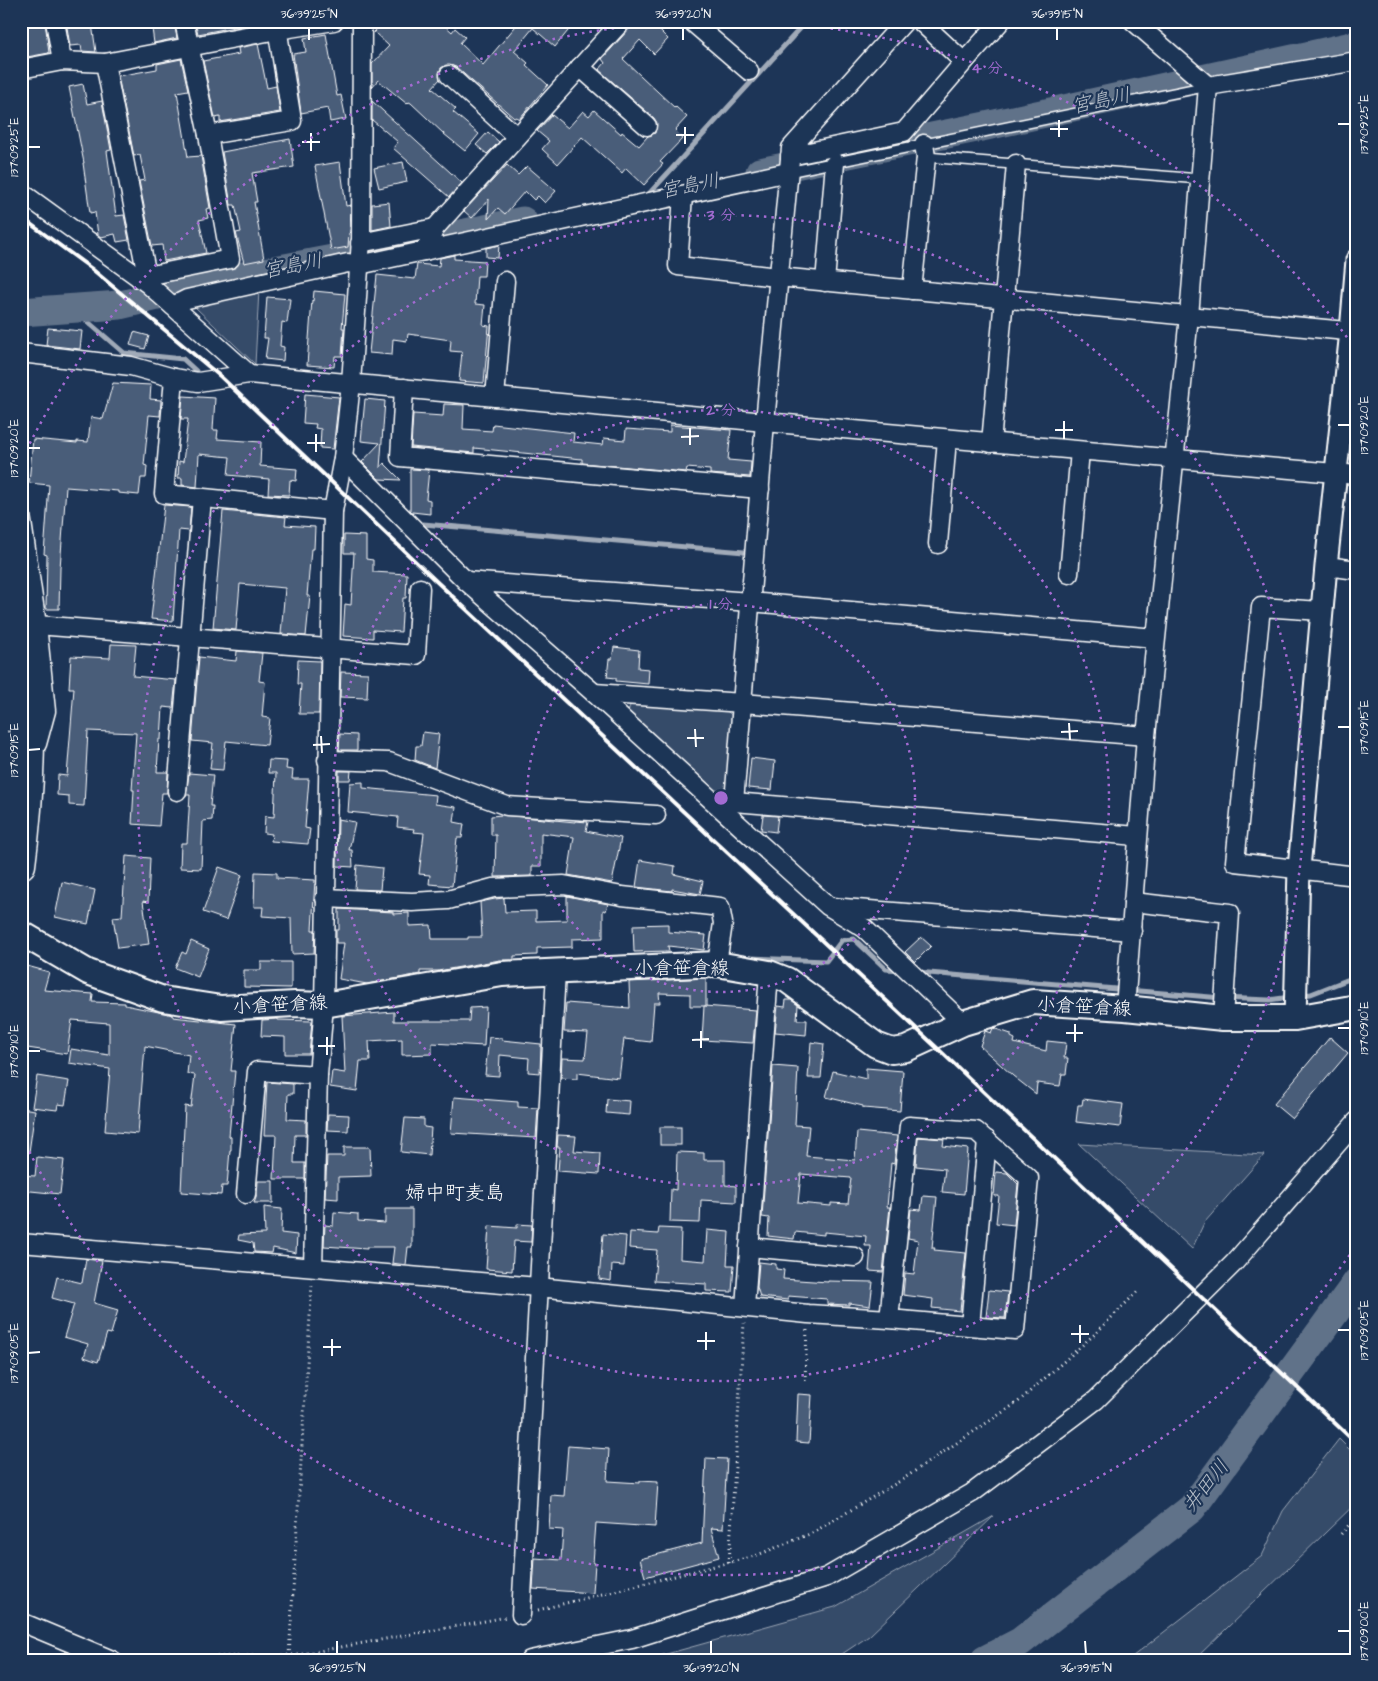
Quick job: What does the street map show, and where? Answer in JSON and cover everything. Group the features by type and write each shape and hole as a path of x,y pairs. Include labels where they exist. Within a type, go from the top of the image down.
{"highway":[{"path":"21,865 26,830 30,770 29,621"}],"main road":[{"name":"小倉笹倉線","path":"21,933 88,972 163,999 221,1008 295,1004 324,1005 502,974 717,964 769,973 787,980 876,1045 892,1050 906,1049 963,1024 1033,1002 1125,1008 1223,1018 1295,1018 1357,1007"}],"street":[{"path":"55,21 62,61"},
{"path":"145,279 230,259 208,135 184,21"},
{"path":"21,69 62,61 105,63 189,47 276,26 334,21"},
{"path":"313,1267 318,1075 324,1005 332,511 343,458 359,265 362,21"},
{"path":"425,251 434,228 622,21"},
{"path":"690,21 749,71"},
{"path":"728,806 743,703 765,422 791,148 905,21"},
{"path":"920,21 964,62"},
{"path":"170,304 348,263 359,265 683,195 904,132 1001,21"},
{"path":"1133,21 1208,86"},
{"path":"208,135 292,120 276,26"},
{"path":"1208,86 1357,61"},
{"path":"105,63 145,279"},
{"path":"580,67 647,126"},
{"path":"449,75 517,137"},
{"path":"1125,1008 1146,736 1189,316 1208,86"},
{"path":"912,290 925,151"},
{"path":"825,282 835,163"},
{"path":"991,443 1016,164"},
{"path":"21,192 145,279 248,374"},
{"path":"683,195 678,266 825,282 1354,332"},
{"path":"360,243 434,228"},
{"path":"1295,1018 1299,869 1326,566 1347,475 1357,260"},
{"path":"495,397 505,281"},
{"path":"21,353 131,366 174,378 198,382 248,374 1347,475"},
{"path":"174,378 164,494 332,511"},
{"path":"404,388 400,457 760,489"},
{"path":"938,544 947,439"},
{"path":"1069,574 1080,451"},
{"path":"343,458 466,581 594,693 728,806 828,906 864,928 963,1024"},
{"path":"177,791 202,498"},
{"path":"21,515 29,621 416,655 420,588"},
{"path":"1326,566 1357,570"},
{"path":"466,581 750,602 1155,638"},
{"path":"1322,611 1261,607 1235,862 1357,876"},
{"path":"594,693 743,703 1146,736"},
{"path":"327,760 389,762 507,806 656,815"},
{"path":"728,806 1137,836"},
{"path":"325,898 412,902 448,900 493,888 564,885 622,896 720,908 723,923 717,964"},
{"path":"1133,902 1230,913 1223,1018"},
{"path":"828,906 1132,931"},
{"path":"521,1615 556,972"},
{"path":"745,1307 769,973"},
{"path":"246,1194 257,1070 318,1075"},
{"path":"530,1660 632,1639 827,1576 972,1493 1096,1400 1234,1263 1357,1121"},
{"path":"21,1243 538,1287 808,1314 1015,1330 1030,1178 976,1131 909,1126 889,1319"},
{"path":"970,1326 986,1140"},
{"path":"749,1247 855,1257"},
{"path":"21,1622 112,1660"}],"lane":[{"path":"789,164 835,163 925,151 1208,86"},
{"path":"925,151 1016,164 1200,179"}],"path":[{"path":"290,1656 313,1267"},
{"path":"207,1657 290,1656 521,1615 755,1556 812,1533 900,1481 1018,1402 1096,1333 1139,1290"},
{"path":"729,1563 745,1307"},
{"path":"805,1381 808,1314"},
{"path":"1341,1534 1357,1516"}],"shaded area":[{"path":"259,290 255,364 196,308 200,299"},
{"path":"632,700 722,707 735,718 729,787 713,791 627,714"},
{"path":"1079,1144 1264,1155 1204,1223 1192,1249"},
{"path":"1339,1439 1357,1457 1357,1502 1194,1660 1128,1660 1262,1556 1283,1511"},
{"path":"994,1516 869,1636 833,1660 645,1660 835,1607"}],"building":[{"path":"21,21 45,21 49,53 27,57"},
{"path":"66,21 83,21 84,25 92,24 96,52 82,51 81,45 70,46"},
{"path":"151,21 174,21 177,38 154,43"},
{"path":"195,21 255,21 255,23 198,34"},
{"path":"384,21 440,21 452,32 455,28 465,37 460,43 483,65 520,21 576,21 555,47 533,28 514,51 548,85 519,119 514,118 456,67 446,65 441,68 439,73 440,79 432,88 456,109 453,112 479,134 465,151 411,103 407,104 378,80 372,87 372,64 389,46 374,32"},
{"path":"632,21 665,21 658,29 668,39 654,54 640,40 623,59 687,117 675,130 683,138 660,162 663,164 644,185 626,168 622,173 582,137 558,164 542,149 549,141 537,131 552,115 568,128 583,111 589,116 594,110 621,134 622,132 639,146 648,136 655,133 657,123 654,118 599,70 605,63 602,59 630,28"},
{"path":"326,34 337,96 341,95 346,119 330,122 328,108 301,113 293,54 306,52 304,38"},
{"path":"258,44 267,88 276,86 280,112 220,122 220,117 215,118 203,61 239,54 238,48"},
{"path":"181,59 188,90 177,92 188,157 201,156 210,208 206,209 208,218 199,220 206,253 164,261 162,245 152,246 139,181 145,180 140,155 134,156 118,76 157,69 157,64"},
{"path":"83,84 87,104 102,101 111,150 107,151 116,216 124,215 129,240 117,242 115,234 101,237 98,235 95,212 90,213 84,163 69,87"},
{"path":"372,101 462,183 449,197 393,148 398,142 372,120"},
{"path":"488,132 499,142 487,154 476,145"},
{"path":"290,139 294,167 252,173 257,202 254,202 264,259 244,263 236,233 241,232 235,205 231,205 222,152"},
{"path":"340,162 346,206 351,205 350,232 348,247 331,250 315,166"},
{"path":"403,162 407,182 379,188 374,168"},
{"path":"507,165 518,175 527,166 556,191 545,203 538,196 534,200 525,191 505,214 498,208 488,219 489,199 472,218 464,211"},
{"path":"389,202 391,226 372,230 372,204"},
{"path":"499,245 498,258 486,257 486,248"},
{"path":"454,255 454,259 485,261 484,276 477,276 475,304 485,305 483,325 489,326 484,383 459,381 462,352 450,351 451,340 408,334 407,341 393,339 392,355 369,353 377,275 415,279 417,264 439,266 440,258"},
{"path":"314,291 345,294 342,356 335,356 334,367 307,365"},
{"path":"267,297 290,299 287,323 282,322 280,346 284,347 283,361 265,359 268,338 264,338"},
{"path":"48,328 82,331 80,349 46,345"},
{"path":"134,332 149,336 145,349 130,345"},
{"path":"113,383 151,385 150,399 161,400 160,416 149,415 144,465 147,466 146,478 141,478 139,495 118,493 118,491 66,487 59,609 46,609 47,555 44,554 49,485 29,483 33,439 77,443 77,441 88,442 91,417 103,419"},
{"path":"305,394 339,397 333,449 320,448 321,429 315,428 316,424 303,423"},
{"path":"183,396 215,398 213,430 218,430 217,439 261,442 260,466 297,469 296,481 290,480 289,495 268,494 269,479 228,475 230,457 199,454 197,487 182,485 182,478 178,478 179,461 183,462 188,419 181,419"},
{"path":"365,399 385,401 380,468 384,463 401,480 379,479 362,462 380,443 361,441"},
{"path":"444,404 464,405 463,429 492,431 493,424 574,433 573,442 603,445 604,438 625,440 626,429 670,432 670,425 731,430 728,460 751,462 750,477 710,474 710,470 687,468 686,472 582,463 582,459 474,448 474,453 411,447 413,414 443,416"},
{"path":"410,469 429,470 426,499 430,500 430,514 412,512 410,510"},
{"path":"164,505 191,507 189,531 179,530 173,621 151,619"},
{"path":"223,511 286,517 285,525 315,527 314,549 311,549 307,596 310,596 306,636 281,634 285,588 240,584 236,630 213,628"},
{"path":"344,535 366,536 366,559 373,560 373,572 407,574 406,598 403,598 401,632 373,630 373,638 343,636 345,604 351,605 354,553 344,553"},
{"path":"111,644 136,645 133,676 176,680 173,708 163,707 161,739 159,739 157,772 168,772 167,793 162,793 159,826 132,824 136,733 88,731 84,806 69,805 69,796 57,795 58,775 67,776 74,688 69,688 71,656 110,658"},
{"path":"614,647 639,650 638,668 649,669 648,684 616,681 616,678 607,677 609,659 612,659"},
{"path":"237,651 262,653 259,681 265,682 262,717 270,718 267,745 226,741 223,770 210,769 213,743 192,741 199,657 236,661"},
{"path":"298,660 320,661 319,714 299,714 301,684 297,684"},
{"path":"341,672 368,673 367,698 340,697"},
{"path":"423,732 439,734 435,768 415,760 416,746 421,746"},
{"path":"340,734 357,735 357,750 339,750"},
{"path":"751,758 775,761 772,790 748,788"},
{"path":"269,760 287,761 286,769 293,770 292,779 309,779 305,828 310,829 308,844 271,841 272,834 264,833 265,816 274,817 276,773 268,773"},
{"path":"339,771 351,771 350,780 339,780"},
{"path":"189,773 213,775 210,806 213,806 212,820 203,821 201,869 180,868 181,843 187,843 190,795 186,795"},
{"path":"363,782 363,788 436,795 435,804 456,807 454,822 464,824 462,838 457,838 452,886 429,884 430,875 419,874 424,833 413,832 414,829 397,827 398,817 348,812 350,783"},
{"path":"502,815 588,822 586,831 621,838 612,883 568,875 574,837 541,833 541,866 532,866 532,876 495,877 496,835 491,835 491,816"},
{"path":"763,815 778,816 776,832 761,830"},
{"path":"338,819 355,822 349,850 352,850 353,867 337,866"},
{"path":"126,856 150,858 148,902 143,901 149,944 118,948 113,917 122,916"},
{"path":"640,860 675,866 674,874 703,881 700,894 672,889 672,891 636,887"},
{"path":"357,865 382,868 380,890 355,889"},
{"path":"219,867 242,875 226,920 203,912"},
{"path":"255,872 277,873 277,878 315,880 312,930 315,930 314,953 292,954 291,918 262,916 263,907 254,907"},
{"path":"62,882 95,890 88,924 55,917"},
{"path":"567,896 608,904 606,911 603,910 603,938 572,939 572,947 537,948 537,955 514,956 514,960 500,960 438,971 420,971 420,974 367,984 339,979 344,943 336,943 336,930 339,930 339,909 393,912 393,914 409,913 409,926 431,925 432,939 468,939 468,937 482,937 480,902 504,898 505,912 536,911 536,921 567,920"},
{"path":"668,924 668,932 706,935 704,950 668,946 669,951 634,952 633,925"},
{"path":"921,937 931,946 915,962 905,952"},
{"path":"191,941 209,949 198,977 175,968 182,952 186,954"},
{"path":"261,962 291,962 291,988 244,987 244,970 261,970"},
{"path":"27,966 49,972 44,990 93,994 92,1002 125,1003 125,1005 173,1015 173,1017 236,1024 231,1071 235,1071 229,1136 231,1137 231,1150 227,1186 222,1186 221,1195 181,1192 185,1106 191,1107 195,1075 187,1074 189,1055 145,1046 138,1134 105,1131 110,1069 69,1063 71,1049 109,1055 109,1023 72,1020 67,1054 21,1047 21,987"},
{"path":"706,978 706,1006 690,1006 690,994 659,993 660,1003 654,1003 651,1042 624,1039 619,1078 577,1073 577,1079 561,1078 562,1058 585,1059 588,1033 564,1032 566,1003 630,1008 629,982"},
{"path":"786,1000 791,1000 798,1005 797,1020 807,1020 806,1035 775,1032 778,1006 785,1007"},
{"path":"704,1006 756,1010 753,1043 702,1040"},
{"path":"486,1007 484,1046 432,1043 432,1054 402,1055 402,1039 369,1041 370,1061 360,1061 357,1091 330,1087 332,1071 345,1073 342,1016 394,1012 394,1021 469,1021 470,1008"},
{"path":"262,1020 312,1021 309,1054 285,1054 285,1037 261,1036"},
{"path":"993,1028 1011,1034 1011,1037 1015,1039 1014,1043 1046,1051 1047,1041 1066,1043 1064,1058 1068,1058 1066,1074 1062,1074 1060,1086 1037,1083 1036,1094 1013,1076 980,1046 985,1031 991,1033"},
{"path":"489,1037 541,1044 540,1073 528,1072 529,1058 500,1055 499,1076 485,1075"},
{"path":"1330,1037 1348,1053 1292,1119 1274,1104"},
{"path":"811,1042 824,1044 821,1078 808,1078"},
{"path":"773,1066 798,1068 795,1125 809,1126 806,1156 855,1160 857,1132 897,1136 894,1164 891,1163 887,1207 890,1207 883,1272 869,1271 871,1246 865,1246 866,1236 824,1232 824,1235 795,1232 794,1239 768,1236 769,1218 762,1217","holes":["801,1174 851,1178 848,1204 831,1203 831,1206 798,1203"]},
{"path":"866,1068 903,1071 900,1111 863,1108 863,1106 826,1097 833,1071 866,1079"},
{"path":"37,1076 69,1081 65,1105 58,1104 57,1110 32,1107"},
{"path":"267,1082 293,1084 293,1094 288,1094 287,1119 306,1120 306,1135 295,1135 294,1163 305,1163 305,1179 274,1179 276,1135 264,1135"},
{"path":"454,1097 518,1102 518,1107 538,1108 536,1138 451,1133"},
{"path":"607,1099 630,1101 629,1115 606,1113"},
{"path":"1083,1099 1123,1104 1120,1127 1076,1122 1078,1105 1082,1105"},
{"path":"21,1108 35,1110 29,1152 21,1152"},
{"path":"328,1114 349,1115 348,1131 327,1130"},
{"path":"405,1118 424,1119 424,1127 431,1128 429,1155 401,1152"},
{"path":"660,1127 681,1127 681,1145 660,1145"},
{"path":"558,1135 576,1136 574,1151 600,1153 599,1174 558,1171 560,1147 557,1147"},
{"path":"918,1137 944,1139 943,1146 968,1149 964,1194 942,1192 945,1169 916,1166"},
{"path":"344,1147 370,1147 371,1176 338,1177 338,1199 325,1198 327,1156 344,1156"},
{"path":"677,1152 704,1153 704,1160 725,1160 725,1185 736,1186 736,1202 701,1200 700,1223 670,1222 671,1189 676,1190"},
{"path":"37,1157 64,1160 60,1194 21,1190 21,1175 35,1176"},
{"path":"996,1172 1007,1173 1018,1184 1014,1225 996,1223 999,1196 994,1196"},
{"path":"258,1181 273,1181 273,1203 254,1203 257,1195"},
{"path":"923,1196 937,1197 932,1248 935,1248 934,1250 966,1253 960,1311 932,1308 933,1299 903,1295 905,1273 914,1274 918,1240 908,1238 911,1209 921,1210"},
{"path":"264,1207 282,1209 281,1233 297,1235 296,1253 273,1248 272,1253 254,1252 253,1243 238,1240 239,1235 265,1234"},
{"path":"385,1209 412,1209 412,1247 408,1247 406,1265 392,1263 394,1247 367,1247 367,1249 324,1246 325,1225 333,1226 334,1212 358,1214 358,1221 385,1223"},
{"path":"517,1224 532,1225 531,1242 514,1241 512,1271 486,1269 489,1226 517,1228"},
{"path":"659,1228 681,1229 680,1259 705,1261 707,1230 729,1232 727,1265 734,1265 732,1292 706,1291 706,1284 654,1281 657,1250 629,1248 630,1232 658,1234"},
{"path":"603,1234 626,1236 624,1266 612,1265 611,1281 599,1279"},
{"path":"86,1259 102,1261 94,1303 118,1310 111,1334 107,1333 98,1362 84,1357 88,1344 64,1337 74,1304 52,1298 57,1277 82,1283"},
{"path":"759,1262 776,1264 776,1269 784,1270 783,1279 873,1282 870,1306 849,1303 849,1305 827,1304 827,1299 788,1296 788,1300 760,1297 757,1287"},
{"path":"989,1290 1008,1292 1005,1318 986,1317"},
{"path":"798,1394 812,1395 809,1443 796,1442"},
{"path":"568,1446 609,1449 607,1481 658,1482 655,1527 596,1523 593,1593 533,1589 535,1558 561,1560 563,1530 549,1529 551,1495 564,1496"},
{"path":"706,1458 727,1459 723,1529 711,1528 719,1557 645,1577 640,1559 702,1543"}],"waterway":[{"path":"647,196 807,21"},
{"name":"宮島川","path":"760,172 986,126 1357,45"},
{"name":"宮島川","path":"21,312 120,305 238,277 523,221"},
{"path":"73,309 124,353 183,359 196,371"},
{"path":"423,524 744,552"},
{"path":"749,958 826,961 842,940 854,939 886,969 901,970"},
{"path":"917,972 1222,998 1269,1000 1290,997"},
{"path":"1301,995 1311,994 1357,976"},
{"name":"井田川","path":"985,1660 1020,1642 1192,1508 1357,1282"}],"railway":[{"path":"21,217 92,269 221,377 437,582 935,1046 1357,1444"}],"district":[{"name":"婦中町麦島","path":"455,1193"}]}
